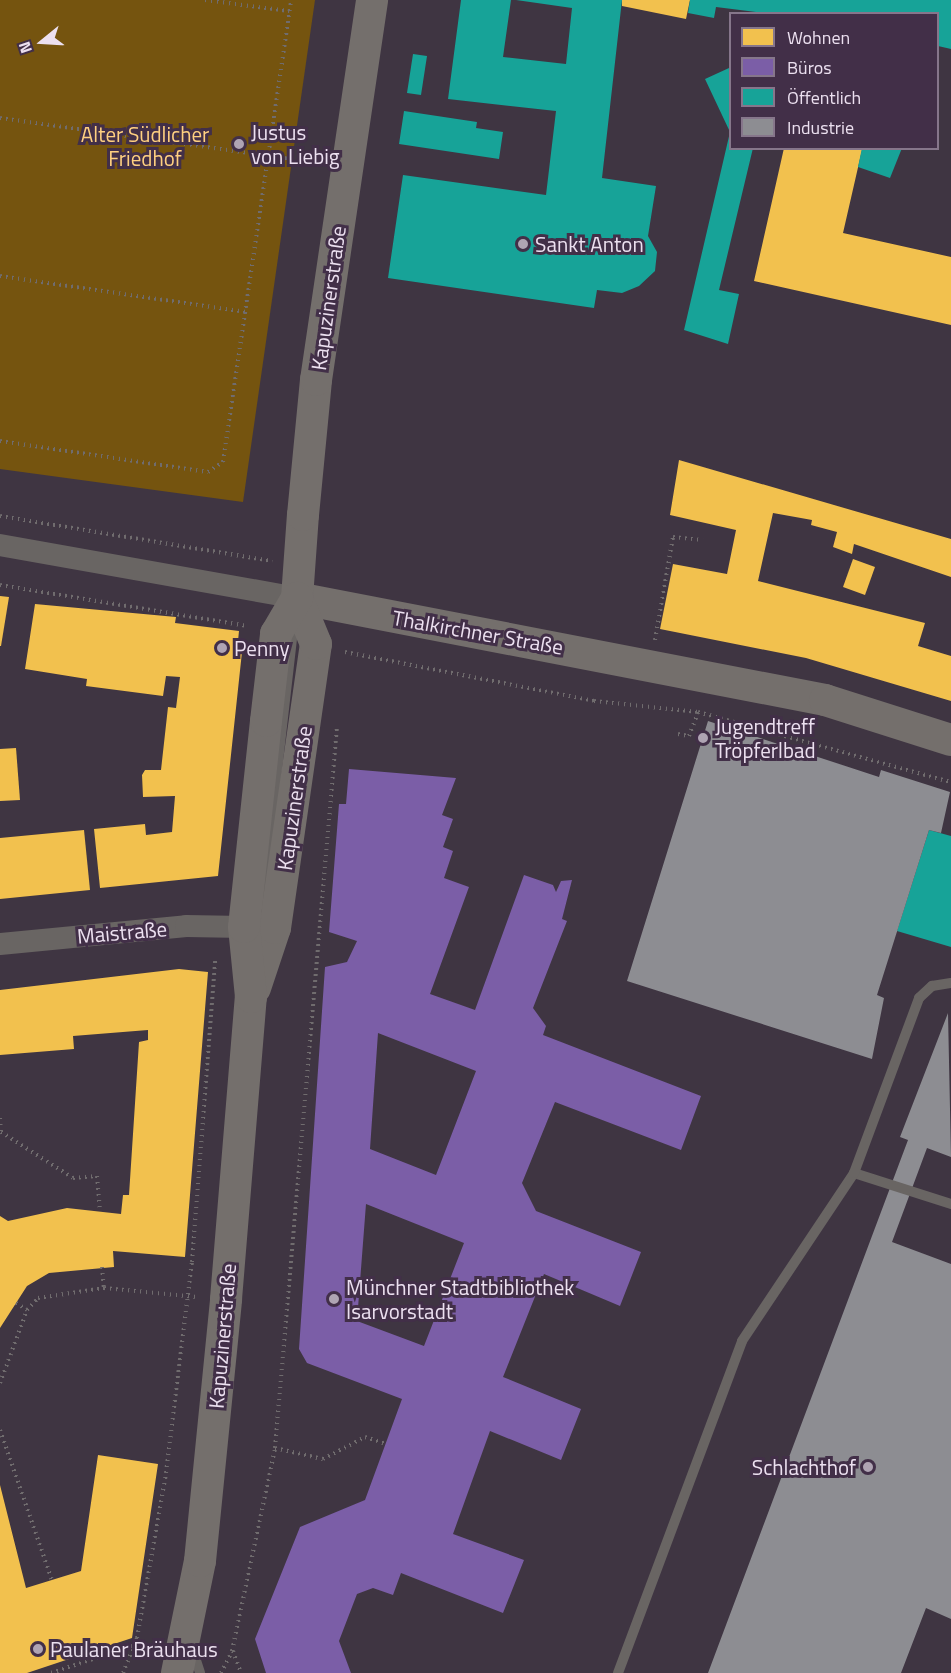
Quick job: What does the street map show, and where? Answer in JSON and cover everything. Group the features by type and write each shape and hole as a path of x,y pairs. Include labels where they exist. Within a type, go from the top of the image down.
{"main road":[{"name":"Kapuzinerstraße","path":"177,1673 200,1561 226,1299 251,998 246,924 276,634 297,598 316,380 372,0"},
{"name":"Kapuzinerstraße","path":"251,998 275,928 316,644 297,598"},
{"name":"Thalkirchner Straße","path":"297,598 650,664 825,700 951,740"}],"street":[{"name":"Thalkirchner Straße","path":"0,545 297,598"},
{"name":"Maistraße","path":"0,944 246,924"}],"lane":[{"path":"618,1673 742,1341 854,1173 919,998 932,986 951,983"},
{"path":"854,1173 951,1204"},
{"path":"187,1632 200,1673"}],"path":[{"path":"205,0 290,11"},
{"path":"0,441 208,472 223,462 291,0"},
{"path":"0,118 305,161"},
{"path":"0,276 246,312"},
{"path":"0,516 250,554"},
{"path":"650,664 673,537 703,540"},
{"path":"0,585 246,625 245,635"},
{"path":"342,663 343,652 390,659 594,701 698,712 951,782"},
{"path":"390,659 391,653"},
{"path":"678,734 689,736 698,712"},
{"path":"221,1673 232,1651 274,1448 337,722"},
{"path":"123,1673 136,1645 166,1473 188,1295 246,924"},
{"path":"0,1118 1,1132 73,1178 97,1176 100,1210"},
{"path":"102,1267 104,1288"},
{"path":"0,1383 27,1310 38,1298 104,1288 226,1299"},
{"path":"16,1303 27,1310"},
{"path":"0,1430 52,1580"},
{"path":"274,1448 323,1459 365,1437 387,1444"},
{"path":"51,1673 136,1645"},
{"path":"232,1651 241,1673"},
{"path":"78,1656 80,1663"}],"green space":[{"name":"Alter Südlicher Friedhof","path":"0,0 315,0 243,502 0,469"}],"building: Wohnen":[{"path":"622,0 690,0 686,19 622,6"},
{"path":"784,150 862,150 843,233 951,257 951,325 754,281"},
{"path":"679,460 951,539 951,577 854,544 852,554 833,547 837,532 811,525 812,520 773,513 758,581 925,623 918,646 951,656 951,701 806,658 660,629 673,564 727,574 736,530 670,515"},
{"path":"853,559 875,567 865,595 843,587"},
{"path":"0,596 9,597 1,646 0,646"},
{"path":"35,604 176,617 175,623 239,631 237,651 242,652 218,876 100,888 94,829 145,824 146,835 172,832 175,796 143,797 142,775 145,770 161,770 168,707 176,708 180,677 166,676 163,696 86,686 87,679 25,669"},
{"path":"16,748 20,800 0,801 0,749"},
{"path":"84,830 90,890 0,899 0,838"},
{"path":"179,969 208,972 185,1257 113,1251 114,1267 49,1273 27,1286 0,1328 0,1216 8,1221 67,1208 121,1214 123,1195 129,1195 139,1042 148,1040 148,1030 73,1036 74,1049 0,1055 0,990"},
{"path":"98,1455 158,1464 132,1638 27,1673 0,1673 0,1485 26,1588 81,1571"}],"building: Büros":[{"path":"349,769 456,778 442,815 453,819 443,847 453,851 444,878 469,887 430,994 475,1010 524,875 553,885 556,892 561,881 572,880 562,919 567,921 533,1008 546,1026 543,1035 701,1096 681,1150 555,1102 522,1183 536,1211 641,1252 620,1306 544,1274 503,1377 581,1409 561,1460 490,1431 453,1534 524,1560 503,1613 401,1573 393,1595 373,1588 357,1594 339,1641 351,1673 266,1673 255,1639 300,1527 365,1500 402,1399 307,1363 299,1349 325,967 347,962 357,941 329,932 339,804 346,804","holes":["378,1033 476,1071 436,1175 370,1149","366,1204 464,1243 424,1346 357,1321"]}],"building: Öffentlich":[{"name":"Sankt Anton","path":"461,0 511,0 503,57 566,64 572,8 516,0 622,0 602,178 656,186 648,236 657,252 655,271 639,286 622,293 597,290 594,308 388,278 403,175 546,195 556,111 448,99"},
{"path":"690,0 951,0 951,49 939,46 939,12 755,12 716,7 714,18 688,13"},
{"path":"413,54 427,56 421,95 407,93"},
{"path":"729,68 729,130 705,79"},
{"path":"404,111 477,122 476,128 503,132 499,159 399,144"},
{"path":"729,137 729,150 753,150 719,290 739,294 728,344 684,330"},
{"path":"862,150 901,150 890,178 858,167"},
{"path":"929,830 951,836 951,947 897,931"}],"building: Industrie":[{"path":"708,721 879,777 881,770 950,792 941,833 929,830 877,995 884,998 872,1059 627,981"},
{"name":"Schlachthof","path":"948,1013 951,1157 927,1148 892,1242 951,1264 951,1619 926,1608 901,1673 708,1673 908,1140 900,1137"}],"place":[{"name":"Justus von Liebig","path":"239,144"},
{"name":"Sankt Anton","path":"523,244"},
{"name":"Penny","path":"222,648"},
{"name":"Jugendtreff Tröpferlbad","path":"703,738"},
{"name":"Münchner Stadtbibliothek Isarvorstadt","path":"334,1299"},
{"name":"Schlachthof","path":"868,1467"},
{"name":"Paulaner Bräuhaus","path":"38,1649"}]}
